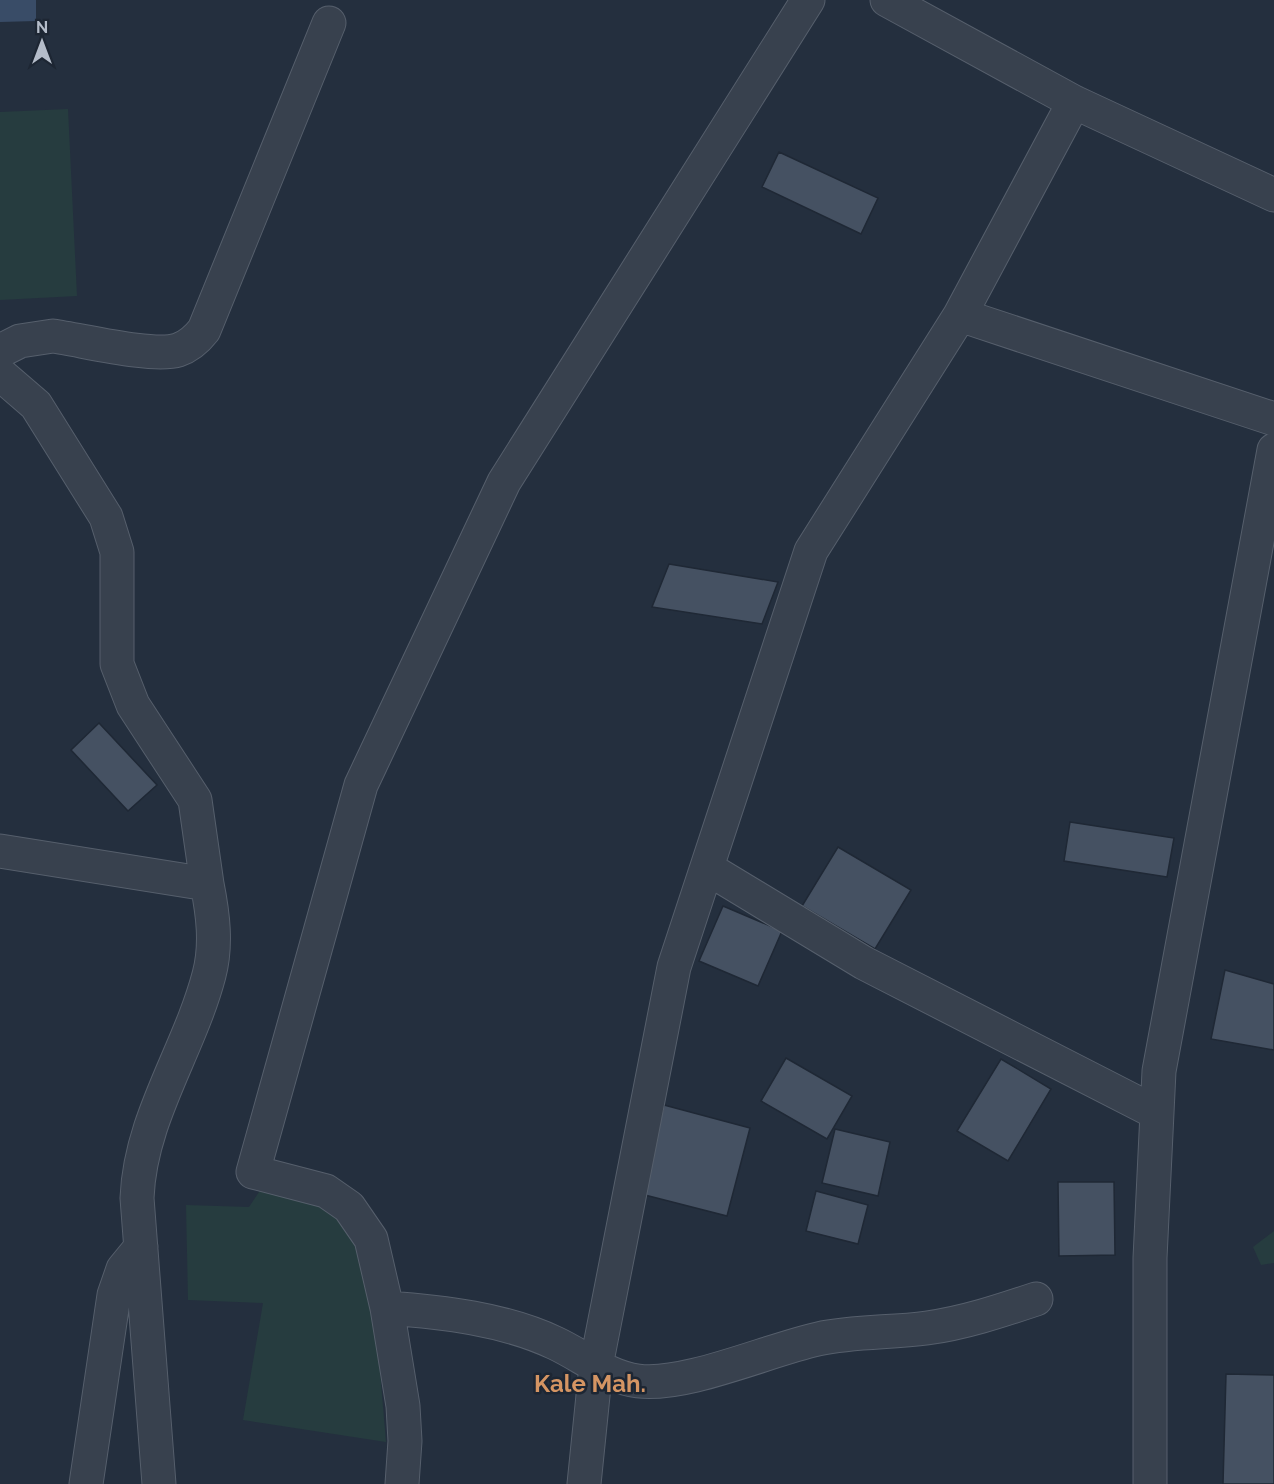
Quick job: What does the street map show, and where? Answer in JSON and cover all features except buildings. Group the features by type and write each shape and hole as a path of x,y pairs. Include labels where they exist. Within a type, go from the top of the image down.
{"street":[{"path":"402,1484 405,1441 403,1406 387,1308 371,1239 349,1207 314,1186 253,1172 361,785 504,483 808,0"},
{"path":"892,1 1074,102 1274,195"},
{"path":"0,351 36,337 53,336 167,352 186,347 196,340 204,330 329,23"},
{"path":"584,1484 596,1366 674,967 811,551 960,315 1074,102"},
{"path":"960,315 1274,419"},
{"path":"0,374 36,405 105,517 117,552 117,664 134,705 195,800 214,931 209,975 142,1153 137,1198 159,1484"},
{"path":"1150,1484 1150,1258 1161,1060 1274,450"},
{"path":"0,851 207,884"},
{"path":"707,867 864,963 1157,1113"},
{"path":"86,1484 114,1296 123,1269 141,1247"},
{"path":"387,1308 468,1317 511,1328 554,1343 622,1378 657,1381 710,1370 821,1338 947,1324 1036,1299"}],"green space":[{"path":"68,109 77,296 0,300 0,112"},
{"path":"267,1180 325,1199 371,1264 386,1442 243,1420 263,1303 188,1300 186,1205 249,1207"},
{"path":"1274,1231 1274,1263 1261,1265 1253,1247"}],"water":[{"path":"0,0 36,0 36,21 0,22"}],"district":[{"name":"Kale Mah.","path":"590,1383"}]}
